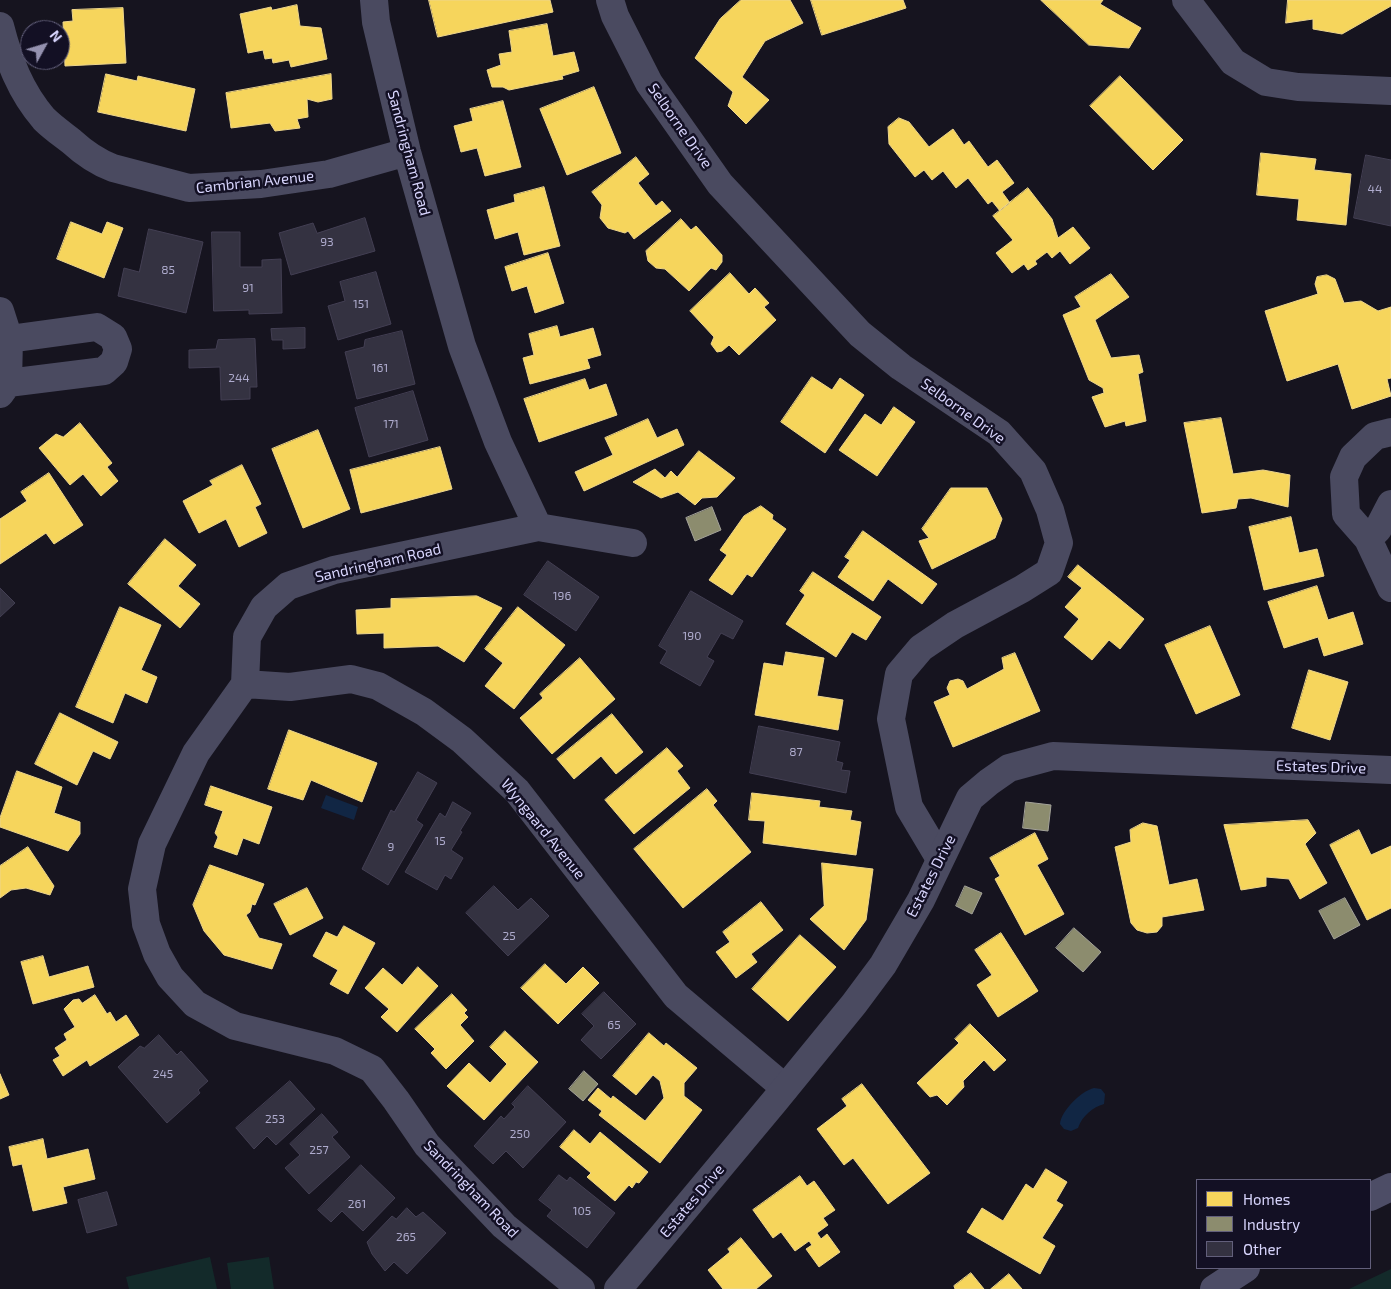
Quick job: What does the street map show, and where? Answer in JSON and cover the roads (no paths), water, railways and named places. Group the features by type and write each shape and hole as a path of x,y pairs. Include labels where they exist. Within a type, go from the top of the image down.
{"main road":[{"path":"1371,1197 1391,1187"},
{"path":"1214,1289 1244,1269"}],"street":[{"name":"Sandringham Road","path":"374,0 376,22 407,152 462,346 498,442 538,527"},
{"name":"Selborne Drive","path":"610,0 615,16 649,83 720,184 860,334 902,367 999,433 1034,471 1050,510 1059,543 1049,572 955,625 921,648 899,674 892,719 909,807 940,859"},
{"path":"1186,0 1233,62 1266,82 1298,87 1391,91"},
{"name":"Cambrian Avenue","path":"0,26 8,57 21,86 45,120 78,147 103,164 113,168 189,188 261,184 329,174 407,152"},
{"path":"0,311 9,339 4,389 104,371 114,362 118,349 113,336 97,328 9,339"},
{"path":"1391,432 1375,436 1354,457 1344,477 1346,514 1368,540 1391,588"},
{"path":"1368,540 1378,529 1391,504"},
{"name":"Sandringham Road","path":"581,1289 504,1226 433,1152 372,1069 335,1051 234,1026 195,1004 170,977 157,954 146,924 142,889 152,844 196,753 245,684 246,637 264,607 288,586 334,570 538,527 633,543"},
{"name":"Wyngaard Avenue","path":"245,684 290,687 351,679 378,686 424,712 462,740 517,791 676,996 785,1088"},
{"name":"Estates Drive","path":"618,1289 854,1004 883,965 921,900 970,798 1009,768 1053,756 1391,770"}],"water":[{"path":"326,795 358,807 354,820 321,808"},
{"path":"1094,1088 1101,1089 1105,1094 1104,1104 1088,1113 1078,1128 1071,1131 1064,1129 1060,1124 1061,1119 1072,1102 1083,1093"}]}
